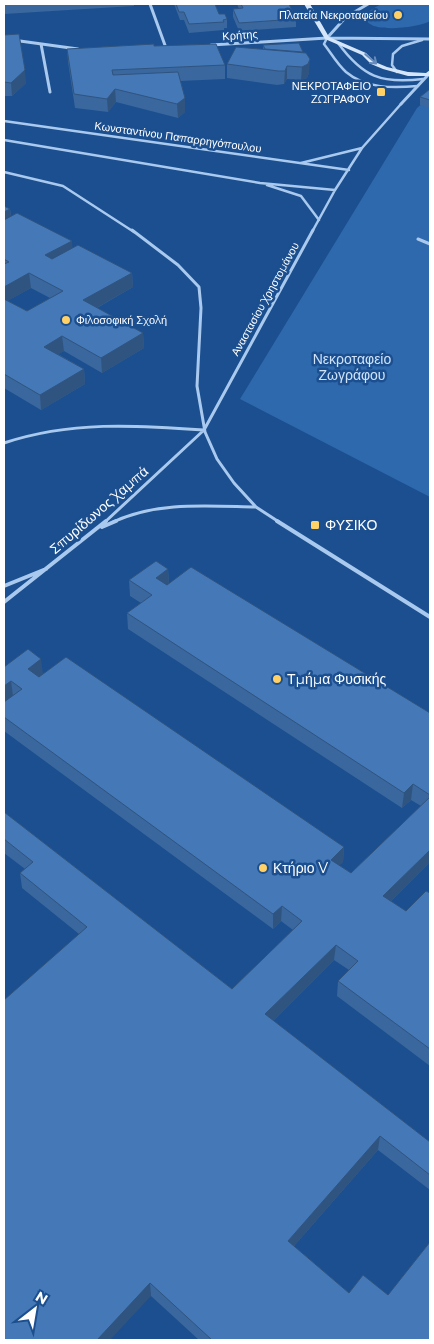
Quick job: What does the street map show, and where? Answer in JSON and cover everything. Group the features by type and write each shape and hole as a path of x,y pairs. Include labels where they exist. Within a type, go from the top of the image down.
{"street":[{"path":"150,4 166,48"},
{"path":"307,4 328,38 364,54 379,66 398,72 427,75"},
{"path":"328,38 346,17 368,4"},
{"name":"Κρήτης","path":"203,46 328,38 430,39"},
{"path":"4,42 20,41 79,50"},
{"path":"41,44 50,92"},
{"path":"156,49 175,48"},
{"path":"401,104 427,75"}],"lane":[{"path":"328,38 324,44 352,77 366,83 384,86 418,86"},
{"path":"398,72 391,60 394,52 403,46 422,40"},
{"path":"338,42 355,64 369,73 390,79 427,75"},
{"name":"Αναστασίου Χρηστομάνου","path":"204,430 335,190 362,148 401,104"},
{"name":"Κωνσταντίνου Παπαρρηγόπουλου","path":"4,121 349,170"},
{"path":"4,140 260,183 335,190"},
{"path":"297,164 362,148"},
{"path":"4,172 63,186 129,228 185,269 198,285 202,310 198,398 204,430 224,473 235,487 256,507 430,618"},
{"path":"260,183 301,196 319,220"},
{"path":"418,239 430,244"},
{"path":"4,443 26,434 87,426 149,426 204,430"},
{"name":"Σπυρίδωνος Χαμπά","path":"4,602 97,529 204,430"},
{"path":"97,529 129,515 154,510 183,506 256,507"},
{"path":"4,586 51,566"}],"green space":[{"name":"Πλατεία Νεκροταφείου","path":"381,4 430,4 430,21 400,28 383,28 369,24 365,18 369,11"},
{"name":"Νεκροταφείο Ζωγράφου","path":"430,97 430,497 240,399 417,108"}],"building":[{"path":"176,4 215,4 219,14 225,14 227,19 223,20 224,22 189,24 184,12 179,12"},
{"path":"241,4 289,4 296,19 239,23 233,9 243,8"},
{"path":"19,34 25,70 11,83 4,82 4,35"},
{"path":"299,43 303,52 265,49 263,45"},
{"path":"154,44 154,46 216,44 225,65 112,70 113,75 178,72 185,98 177,104 115,89 107,99 74,94 67,49"},
{"path":"236,47 306,53 310,59 308,64 302,67 287,66 285,71 227,64"},
{"path":"430,89 430,100 420,97"},
{"path":"4,206 10,209 4,212"},
{"name":"Φιλοσοφική Σχολή","path":"17,213 72,241 45,255 52,259 78,245 132,273 83,300 143,333 101,358 62,336 44,347 84,369 40,395 4,374 4,299 27,311 63,291 29,273 4,287 4,264 9,262 4,259 4,220"},
{"name":"Τμήμα Φυσικής","path":"156,561 168,569 156,578 167,585 191,567 430,713 430,795 413,784 404,793 127,613 152,595 129,580"},
{"path":"28,649 41,659 28,669 39,677 66,657 344,847 331,860 351,873 430,797 430,850 383,896 406,911 426,891 430,893 430,1049 338,981 358,961 336,945 265,1014 430,1142 430,1175 380,1136 288,1241 349,1293 363,1275 388,1295 430,1242 430,1340 212,1340 150,1283 97,1340 4,1340 4,1000 87,927 20,873 33,862 4,839 4,812 232,989 302,921 282,906 273,914 4,717 4,702 22,689 11,681 4,686 4,667"}],"place":[{"name":"Πλατεία Νεκροταφείου","path":"398,15"},
{"name":"ΝΕΚΡΟΤΑΦΕΙΟ ΖΩΓΡΑΦΟΥ","path":"381,92"},
{"name":"Φιλοσοφική Σχολή","path":"66,320"},
{"name":"ΦΥΣΙΚΟ","path":"315,525"},
{"name":"Τμήμα Φυσικής","path":"277,679"},
{"name":"Κτήριο V","path":"263,868"}]}
